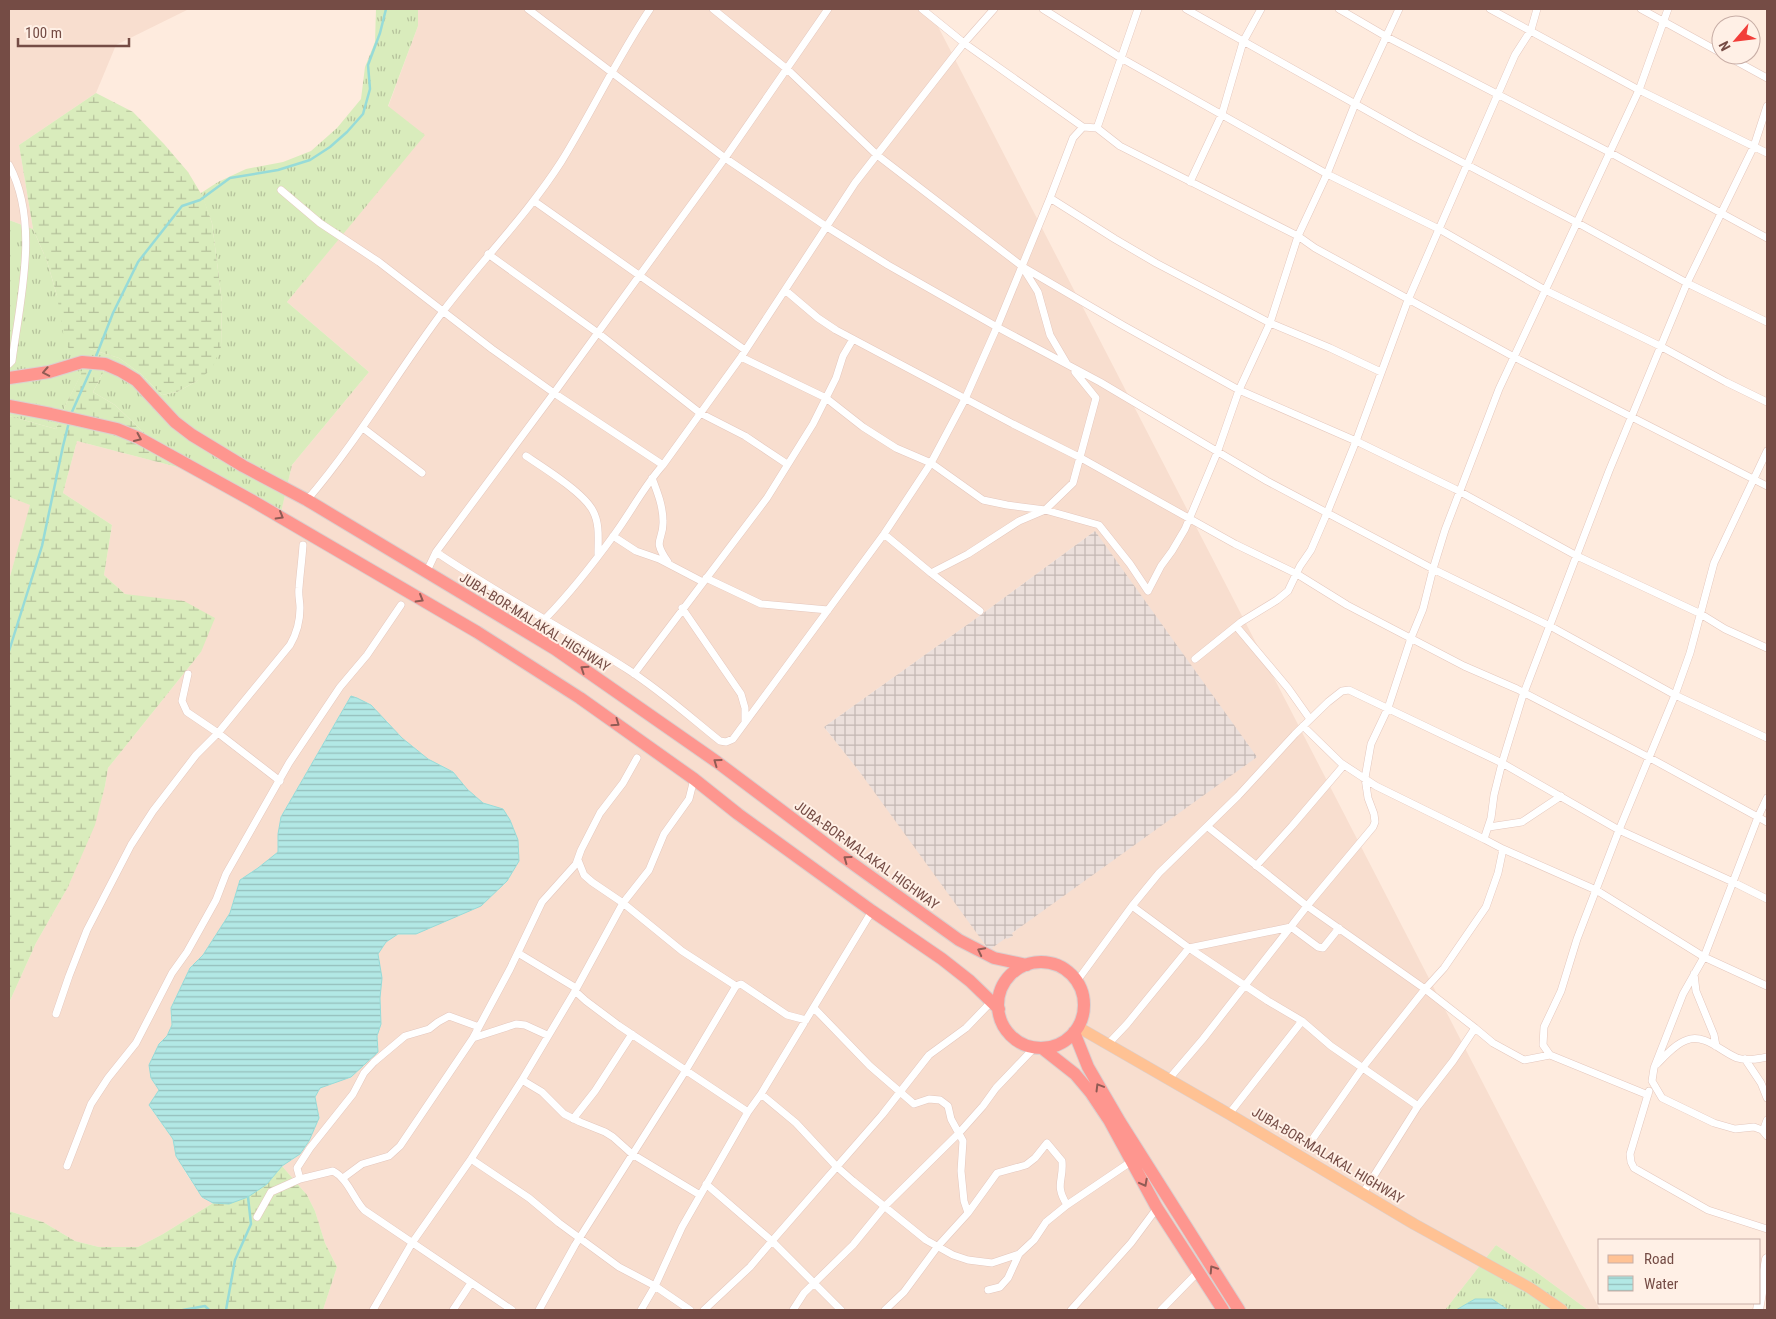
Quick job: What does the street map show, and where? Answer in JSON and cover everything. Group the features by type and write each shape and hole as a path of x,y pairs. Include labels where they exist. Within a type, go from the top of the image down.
{"highway":[{"name":"JUBA-BOR-MALAKAL HIGHWAY","path":"9,378 49,372 82,362 105,364 121,370 136,380 176,422 192,435 259,475 307,500 555,649 641,708 959,940 994,958 1027,965 1035,963 1050,964 1065,970 1077,981"},
{"path":"9,406 117,429 139,438 251,500 443,612 580,698 949,965 970,981 995,1005 1005,1027 1011,1035 1027,1045 1038,1048 1075,1074 1091,1093 1132,1161 1157,1208 1223,1310"},
{"path":"995,1005 1005,982 1011,974 1027,965"},
{"path":"1038,1048 1061,1043 1076,1029 1084,1008 1077,981"},
{"path":"1076,1029 1088,1067 1161,1189 1239,1310"}],"main road":[{"name":"JUBA-BOR-MALAKAL HIGHWAY","path":"1076,1029 1109,1043 1168,1080 1414,1224 1530,1288 1562,1310"}],"street":[{"path":"528,9 610,73 725,158 827,227 888,265 997,327 1100,382 1217,453 1327,514 1433,569 1550,626 1675,695 1767,738"},
{"path":"307,500 363,428 397,376 444,311 488,254 534,201 584,123 610,73 650,9"},
{"path":"713,9 787,69 877,155 1023,267 1239,390 1356,441 1455,489 1577,556 1699,613 1725,629 1767,648"},
{"path":"427,571 436,552 725,158 828,9"},
{"path":"922,9 964,43 1083,127 1097,128 1120,146 1298,236 1408,300 1514,357 1767,486"},
{"path":"545,619 560,604 613,536 652,478 741,357 856,183 964,43 994,9"},
{"path":"1043,9 1121,58 1327,174 1439,229 1545,290 1660,346 1767,402"},
{"path":"1097,128 1138,9"},
{"path":"1186,9 1467,165 1687,283 1767,322"},
{"path":"1190,182 1222,114 1244,42 1261,9"},
{"path":"1339,9 1387,37 1609,152 1767,238"},
{"path":"741,357 826,398 864,427 896,448 930,463 983,500 1045,510 1099,525 1130,564 1148,591 1189,520 1217,453 1239,390 1270,322 1298,236 1327,174 1355,104 1399,9"},
{"path":"1490,9 1639,90 1767,153"},
{"path":"1195,659 1236,626 1288,591 1298,574 1300,566 1310,550 1327,514 1408,300 1515,55 1531,30 1537,9"},
{"path":"1641,9 1711,47"},
{"path":"1168,1080 1203,1039 1307,906 1373,827 1375,822 1374,814 1368,798 1365,778 1371,744 1388,708 1411,638 1423,609 1448,521 1499,389 1639,90 1668,9"},
{"path":"1743,65 1767,78"},
{"path":"1484,839 1489,827 1502,763 1522,698 1660,346 1687,283 1754,146 1767,106"},
{"path":"436,552 482,584 545,619 634,674 720,741 726,742 733,739 884,534 930,463 965,399 997,327 1023,267 1072,138 1083,127"},
{"path":"9,165 21,199 26,251 12,361 9,364"},
{"path":"281,190 320,223 379,262 492,349 554,393 663,465"},
{"path":"1050,198 1140,254 1270,322 1381,372"},
{"path":"534,201 745,350"},
{"path":"488,254 598,333 700,413 745,436 787,464"},
{"path":"930,573 968,554 1020,521 1045,510 1073,483 1081,458 1084,438 1096,398 1067,364 1050,335 1038,292 1023,267"},
{"path":"785,290 818,318 836,330 1081,458 1189,520 1298,574 1347,605 1464,666 1517,689 1650,758 1767,822"},
{"path":"634,674 767,498 813,424 836,378 843,356 853,339"},
{"path":"363,428 422,472"},
{"path":"1648,1095 1550,1055 1543,1045 1544,1027 1562,991 1577,939 1619,830 1675,695 1690,653 1699,613 1714,563 1767,451"},
{"path":"526,456 563,481 593,510 598,526 598,554"},
{"path":"652,478 664,518 658,545 661,553 671,566"},
{"path":"884,534 930,573 980,611"},
{"path":"613,536 636,551 659,559 671,566 761,604 828,610"},
{"path":"56,1014 87,930 131,845 196,755 218,732 295,637 300,608 299,590 303,545"},
{"path":"67,1166 91,1104 108,1078 136,1043 172,973 191,945 216,900 226,874 289,764 327,705 401,605"},
{"path":"682,608 741,694 745,708 745,722"},
{"path":"1236,626 1288,688 1310,719"},
{"path":"188,674 182,696 184,708 280,781"},
{"path":"1077,981 1158,873 1208,826 1310,719 1342,691 1349,690 1502,763 1619,830 1767,899"},
{"path":"1303,726 1344,765 1404,800 1503,849 1596,890 1704,957 1767,986"},
{"path":"343,1178 362,1164 389,1156 396,1151 473,1038 518,953 542,902 573,868 600,813 623,783 637,758"},
{"path":"1256,866 1344,765"},
{"path":"373,1310 412,1243 471,1159 522,1080 623,903 649,870 664,834 689,799 694,779"},
{"path":"1489,827 1522,822 1561,796"},
{"path":"1767,798 1704,957 1683,994 1654,1068 1652,1082 1630,1154 1634,1168 1708,1210 1767,1229"},
{"path":"1208,826 1307,906 1425,989 1493,1042 1524,1060 1550,1055"},
{"path":"1307,1147 1363,1067 1444,968 1486,907 1498,873 1503,849"},
{"path":"578,859 584,875 623,903 682,951 736,986"},
{"path":"1132,906 1189,948 1268,1001 1302,1021 1331,1046 1418,1106"},
{"path":"641,1310 655,1286 682,1226 706,1184 748,1112 762,1094 872,911"},
{"path":"1109,1043 1127,1024 1189,948 1291,927 1318,948 1323,948 1339,928"},
{"path":"518,953 575,989 594,1007 748,1112"},
{"path":"1694,974 1696,991 1714,1035 1716,1046"},
{"path":"539,1310 575,1245 686,1070 736,986 741,984 787,1015 806,1020"},
{"path":"704,1310 750,1267 900,1093 929,1055 995,1005"},
{"path":"814,1008 841,1038 914,1104 930,1099 940,1100 948,1106 951,1119 960,1133 963,1142 961,1171 964,1201 968,1213"},
{"path":"300,1179 298,1168 310,1148 374,1062 405,1036 429,1029 449,1016 479,1027"},
{"path":"1229,1114 1302,1021"},
{"path":"473,1038 516,1024 525,1025 547,1036"},
{"path":"1363,1193 1418,1106 1453,1061 1474,1028"},
{"path":"573,1119 606,1075 632,1034"},
{"path":"1654,1068 1668,1052 1686,1040 1700,1039 1736,1058 1753,1060 1767,1057"},
{"path":"793,1310 804,1293 853,1245 884,1207 960,1133 991,1094 1038,1048"},
{"path":"1745,1059 1761,1083 1767,1098"},
{"path":"522,1080 542,1092 564,1114 605,1132 632,1154 700,1195"},
{"path":"1652,1082 1662,1098 1714,1123 1735,1129 1754,1127 1765,1133 1767,1120"},
{"path":"762,1094 796,1122 836,1166 911,1230 926,1240 953,1255 982,1262 992,1263 1019,1254"},
{"path":"885,1310 904,1292 938,1246 968,1213 997,1172 1026,1165 1035,1158 1047,1143 1062,1161 1059,1182 1061,1196 1067,1206"},
{"path":"471,1159 529,1198 558,1223 619,1267 655,1286 690,1310"},
{"path":"988,1290 1000,1287 1008,1278 1019,1254 1034,1240 1046,1222 1132,1161"},
{"path":"257,1217 271,1192 300,1179 333,1171 343,1178 356,1201 364,1210 512,1310"},
{"path":"706,1184 772,1241 841,1310"},
{"path":"1071,1310 1130,1243 1157,1208"},
{"path":"1761,1293 1767,1259"},
{"path":"1161,1310 1198,1272"},
{"path":"453,1310 471,1283"}],"shaded area":[{"path":"9,9 189,9 116,45 96,93 19,145 33,229 9,220"},
{"path":"418,9 929,9 1600,1310 1588,1310 1496,1245 1445,1310 323,1310 337,1267 325,1243 315,1211 307,1195 282,1166 300,1154 319,1118 315,1097 320,1088 365,1063 378,1052 377,1036 381,1024 380,998 382,978 378,954 386,942 398,934 416,934 503,809 483,803 467,789 453,772 428,759 402,738 371,705 351,696 281,817 278,834 278,852 240,880 230,913 203,955 190,968 171,1008 172,1025 167,1036 159,1044 151,1078 159,1090 149,1106 173,1139 176,1156 187,1175 202,1197 213,1203 138,1247 99,1247 75,1241 43,1222 9,1211 9,1003 36,943 68,887 94,825 108,768 201,652 146,598 125,594 104,575 112,525 63,493 77,441 181,468 279,520 292,465 369,372 287,302 424,135 388,107 418,26","holes":["1095,531 1016,931 1011,933 1013,935 1006,938 859,771 824,727"]},
{"path":"9,497 31,505 9,580"},
{"path":"1095,531 1257,757 1012,933 1013,936 1006,938 989,950 859,771 824,727"}],"green space":[{"path":"376,9 418,9 418,26 388,106 425,135 287,302 369,372 292,465 279,521 181,468 115,405 93,392 104,371 84,369 65,406 56,429 9,416 9,220 33,229 47,261 57,296 90,349 119,358 141,374 162,395 177,392 197,381 221,347 222,302 212,223 201,193 218,182 246,169 283,162 311,151 337,128 361,99 365,67 375,42"},
{"path":"96,93 133,112 164,144 188,172 203,197 212,223 222,302 221,347 212,369 197,381 177,392 162,395 141,374 119,358 90,349 70,351 64,339 57,296 47,261 33,229 19,145"},
{"path":"84,368 104,371 93,392 115,405 181,468 77,441 63,493 112,525 104,575 125,594 184,601 215,618 201,652 108,768 95,825 68,887 36,943 9,1003 9,580 30,505 9,497 9,416 56,429"},
{"path":"282,1166 307,1195 315,1211 325,1243 337,1267 323,1310 9,1310 9,1211 43,1222 75,1241 99,1247 138,1247 213,1203 229,1204 267,1184"},
{"path":"1496,1245 1588,1310 1508,1310 1492,1299 1475,1299 1456,1310 1445,1310"}],"water":[{"path":"351,696 371,705 402,738 428,759 453,772 467,789 483,803 503,809 510,820 518,840 519,861 507,881 481,906 416,934 398,934 386,942 378,954 382,978 380,998 381,1024 377,1036 378,1052 351,1077 320,1088 315,1097 319,1118 309,1141 300,1154 282,1166 267,1184 248,1197 229,1204 213,1203 202,1197 176,1156 173,1139 149,1105 159,1090 151,1078 149,1065 159,1044 167,1036 172,1025 171,1008 190,968 203,955 230,913 240,880 278,852 278,834 281,817"},
{"path":"1475,1299 1492,1299 1508,1310 1456,1310"}],"waterway":[{"path":"95,359 113,313 138,262 182,206 200,200 230,178 278,170 310,160 330,147 363,114 370,89 368,65 380,33 386,9"},
{"path":"71,414 92,367"},
{"path":"9,651 42,546 69,422"},
{"path":"226,1310 235,1260 251,1224 248,1197"},
{"path":"183,1310 205,1306 209,1310"}]}
